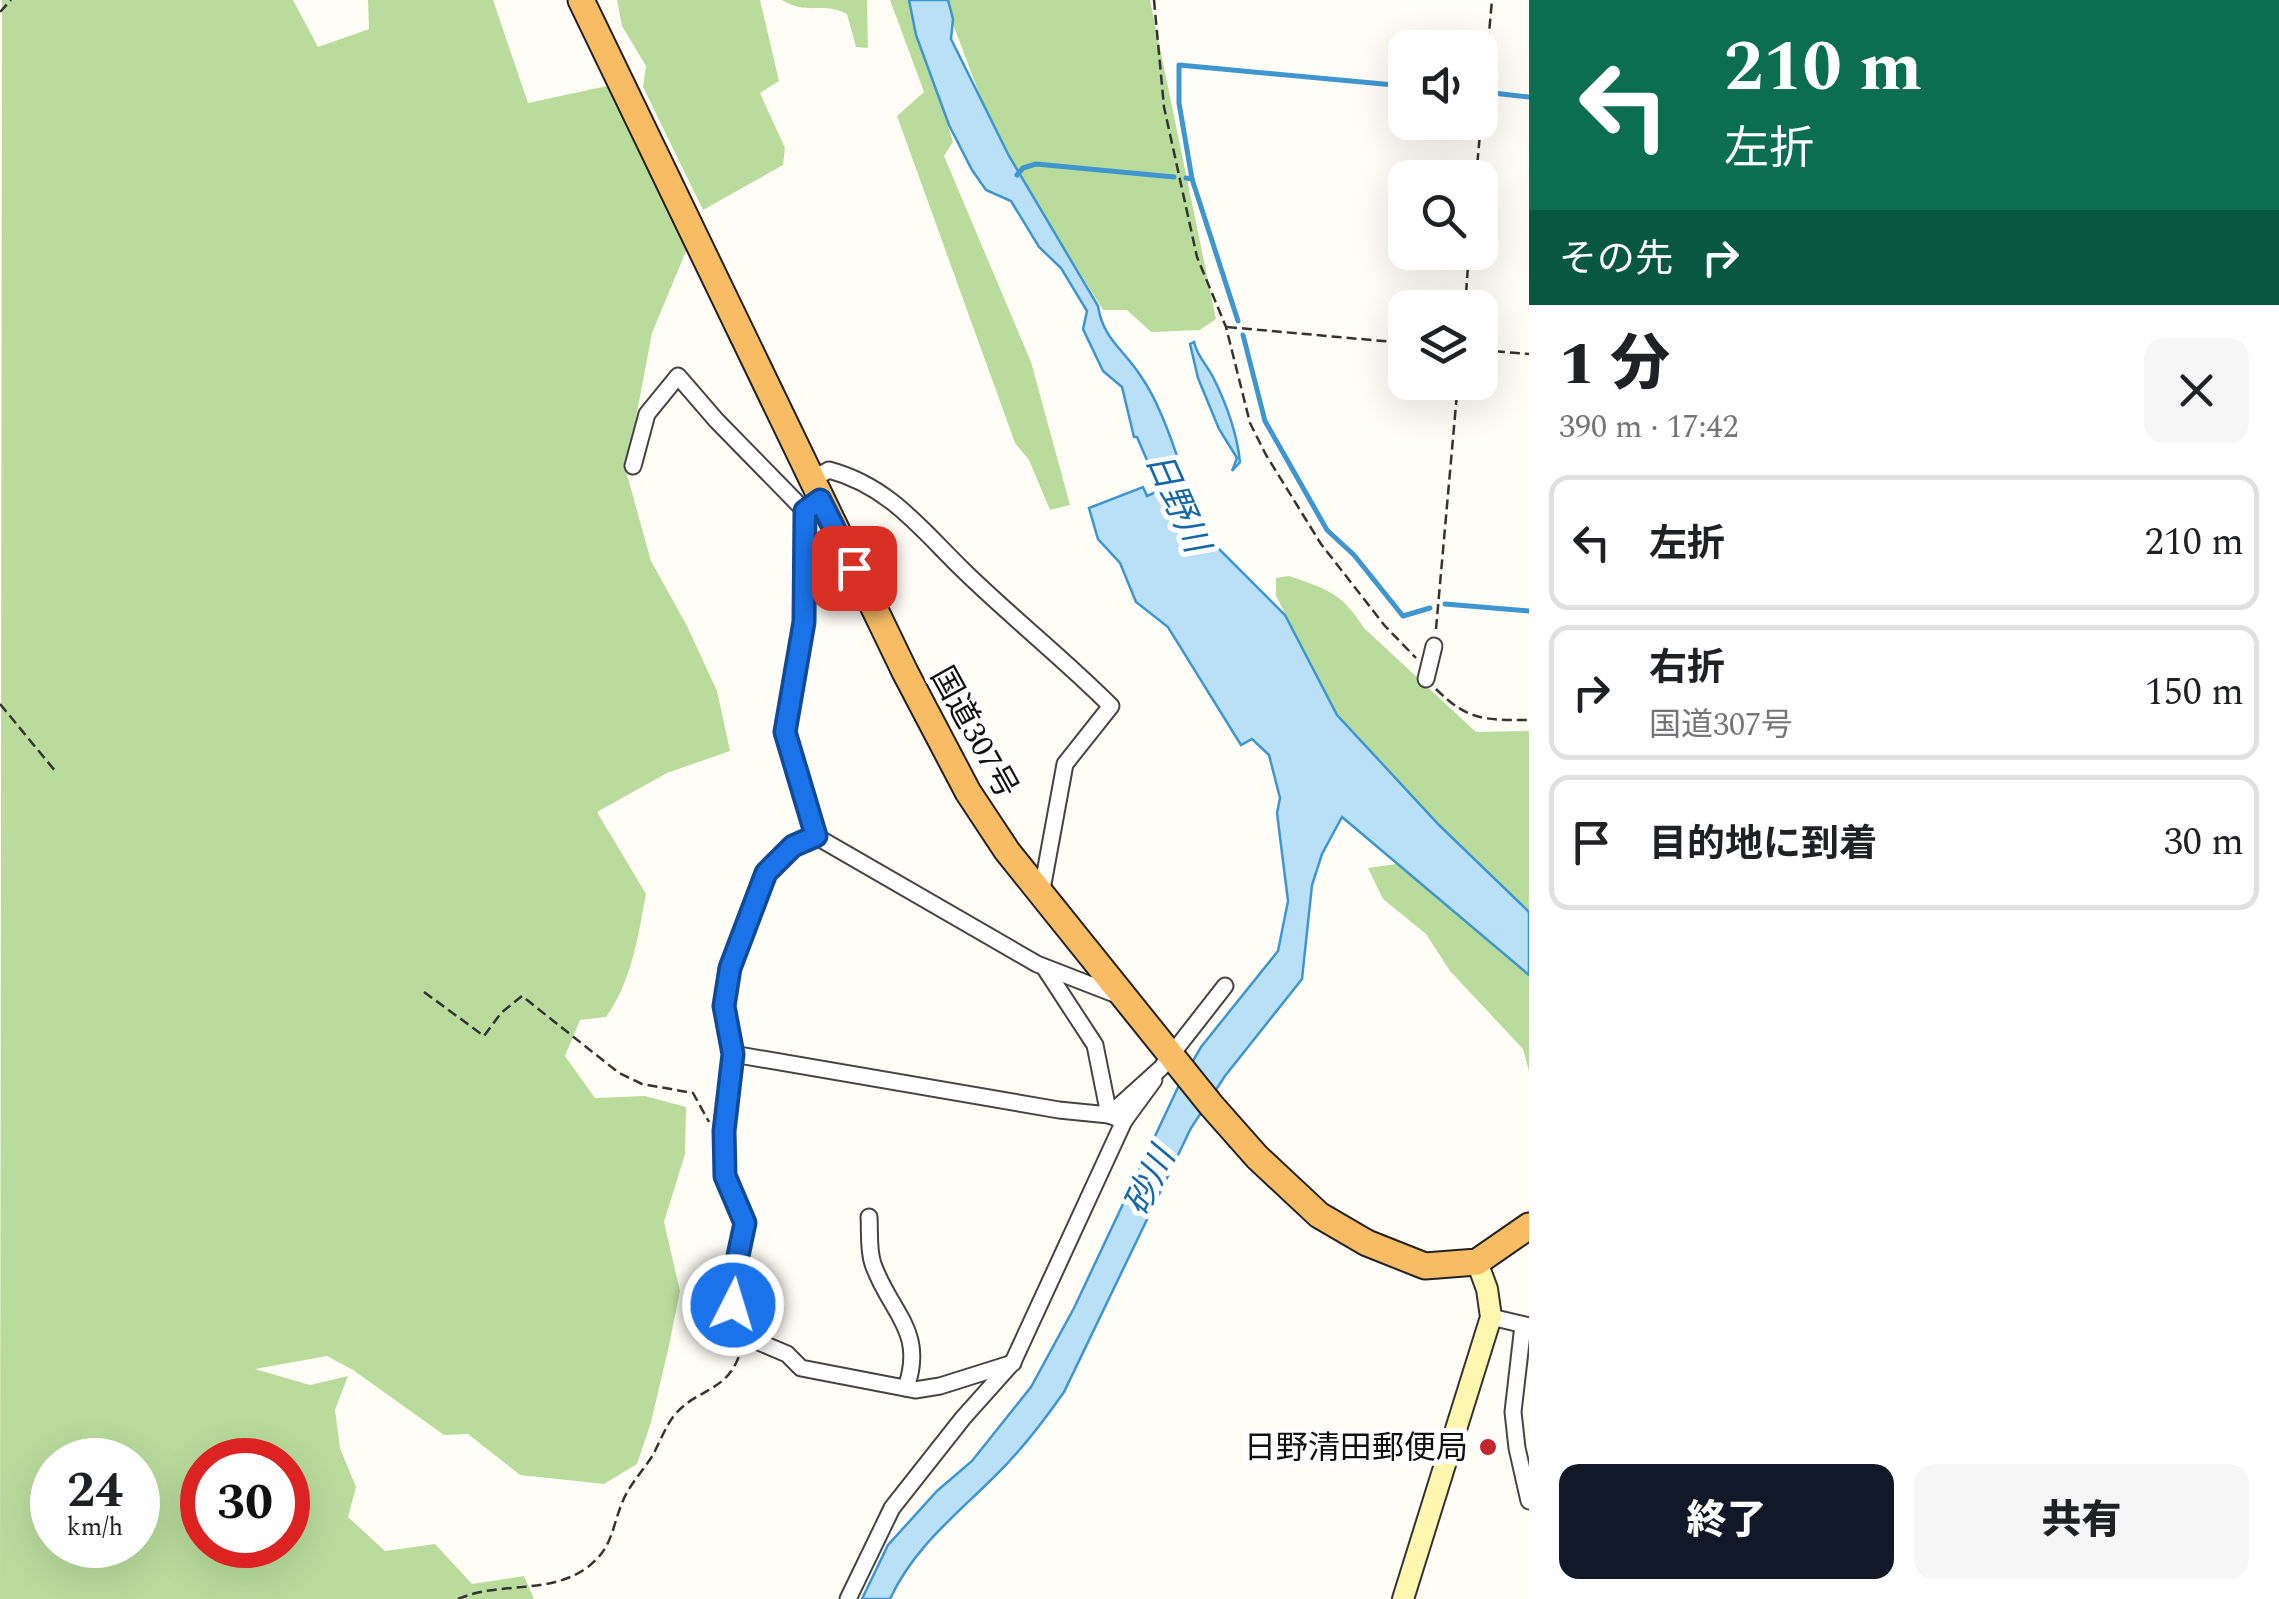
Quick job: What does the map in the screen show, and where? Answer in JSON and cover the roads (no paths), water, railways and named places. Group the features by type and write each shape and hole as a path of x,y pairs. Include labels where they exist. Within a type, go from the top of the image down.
{"highway":[{"name":"国道307号","path":"581,0 812,497 968,792 1007,851 1172,1063 1256,1158 1319,1215 1367,1244 1425,1266 1477,1262"},
{"path":"1477,1262 1529,1226"}],"main road":[{"path":"1403,1599 1491,1316 1477,1262"}],"street":[{"path":"632,466 647,414 678,376 716,420 812,497"},
{"path":"1042,895 1065,764 1111,706 964,571 915,518 881,494 829,470 812,497 804,622 785,732 816,836 1044,967 1124,998"},
{"path":"1426,679 1434,646"},
{"path":"816,836 793,846 766,873 730,968 724,1006 733,1054 724,1131 725,1176 745,1223 732,1284 735,1326 742,1339 787,1354 801,1368 906,1388 940,1386 1013,1362"},
{"path":"1044,967 1095,1044 1117,1118"},
{"path":"848,1599 892,1508 1013,1362 1117,1118 1172,1063 1224,986"},
{"path":"733,1054 1117,1118"},
{"path":"869,1217 871,1260 900,1313 910,1342 914,1365 906,1388"},
{"path":"1491,1316 1526,1326 1513,1412 1516,1448 1529,1502"}],"water":[{"path":"909,0 948,0 953,19 951,39 1009,156 1098,306 1105,328 1160,411 1182,471 1170,476 1174,487 1187,483 1211,541 1285,615 1337,715 1439,825 1529,912 1529,975 1342,817 1322,854 1312,885 1302,979 1225,1076 1191,1128 1064,1392 1014,1456 923,1548 890,1599 862,1599 888,1545 937,1491 972,1461 1031,1387 1074,1308 1180,1083 1201,1047 1278,951 1288,901 1277,813 1280,798 1269,755 1252,739 1241,745 1168,627 1136,602 1120,563 1098,539 1089,508 1143,487 1147,496 1156,492 1152,483 1156,481 1134,437 1122,387 1103,371 1083,329 1087,311 1061,268 1039,247 1011,201 986,190 972,170 949,125 916,35"},
{"path":"1194,342 1218,387 1234,430 1240,462 1232,471 1237,458 1219,429 1198,378 1190,344"}],"waterway":[{"path":"1192,179 1179,103 1179,65 1388,84"},
{"path":"1498,94 1529,97"},
{"path":"1017,175 1023,168 1036,164 1174,177"},
{"path":"1186,178 1192,179 1238,321"},
{"path":"1243,335 1265,421 1327,530 1354,555 1403,616 1430,608"},
{"path":"1445,604 1529,611"}],"place":[{"name":"日野清田郵便局","path":"1488,1447"}],"water label":[{"name":"日野川","path":"1178,502"},
{"name":"砂川","path":"1149,1181"}]}
